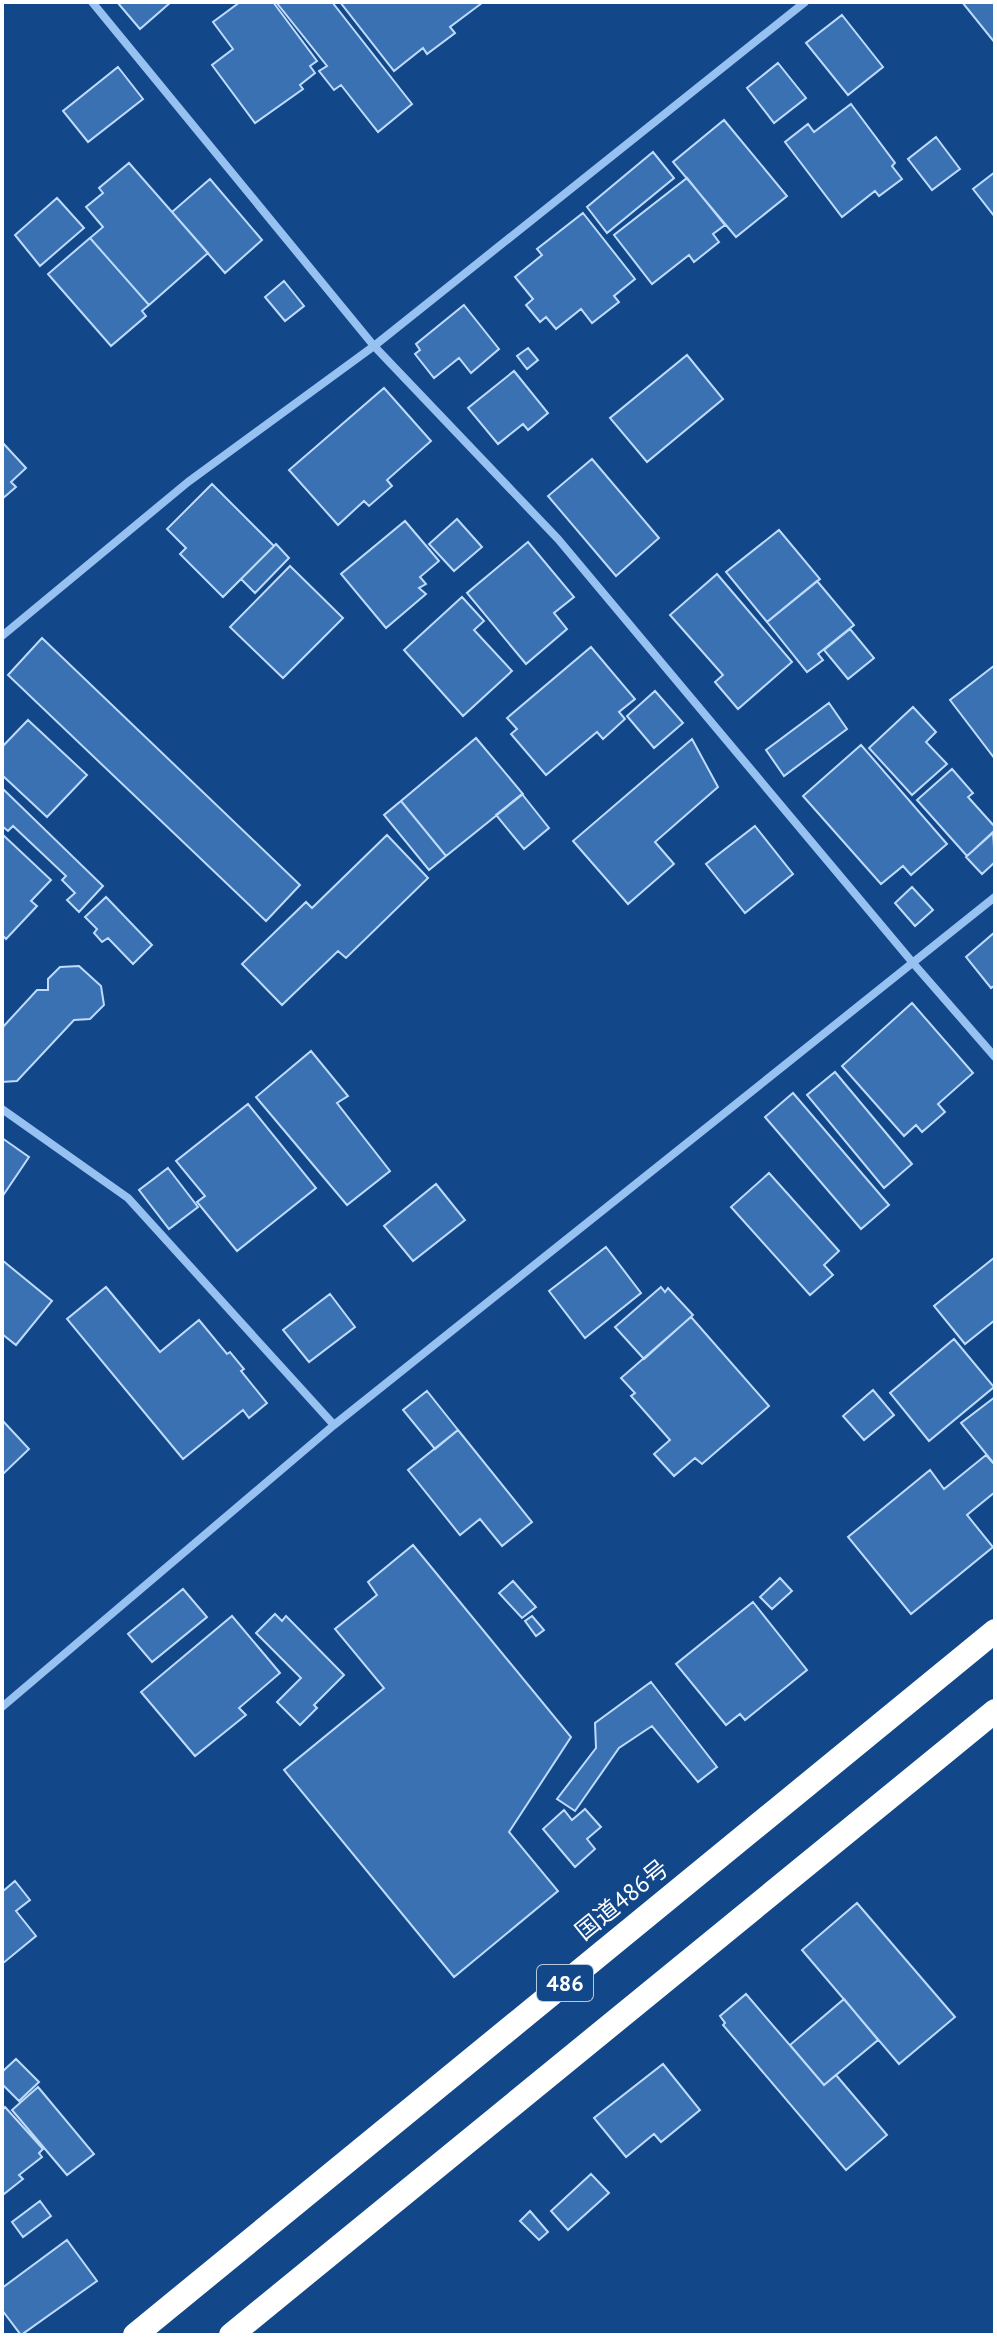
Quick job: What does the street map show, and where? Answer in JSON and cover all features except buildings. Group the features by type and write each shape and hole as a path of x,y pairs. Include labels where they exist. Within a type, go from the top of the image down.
{"highway":[{"name":"国道486号","path":"135,2335 995,1631"},
{"name":"486","path":"231,2335 995,1711"}],"street":[{"path":"92,2 374,346 558,539 995,1057"},
{"path":"2,636 188,482 374,346 805,2"},
{"path":"2,1707 334,1425 995,897"},
{"path":"2,1109 128,1198 334,1425"}]}
